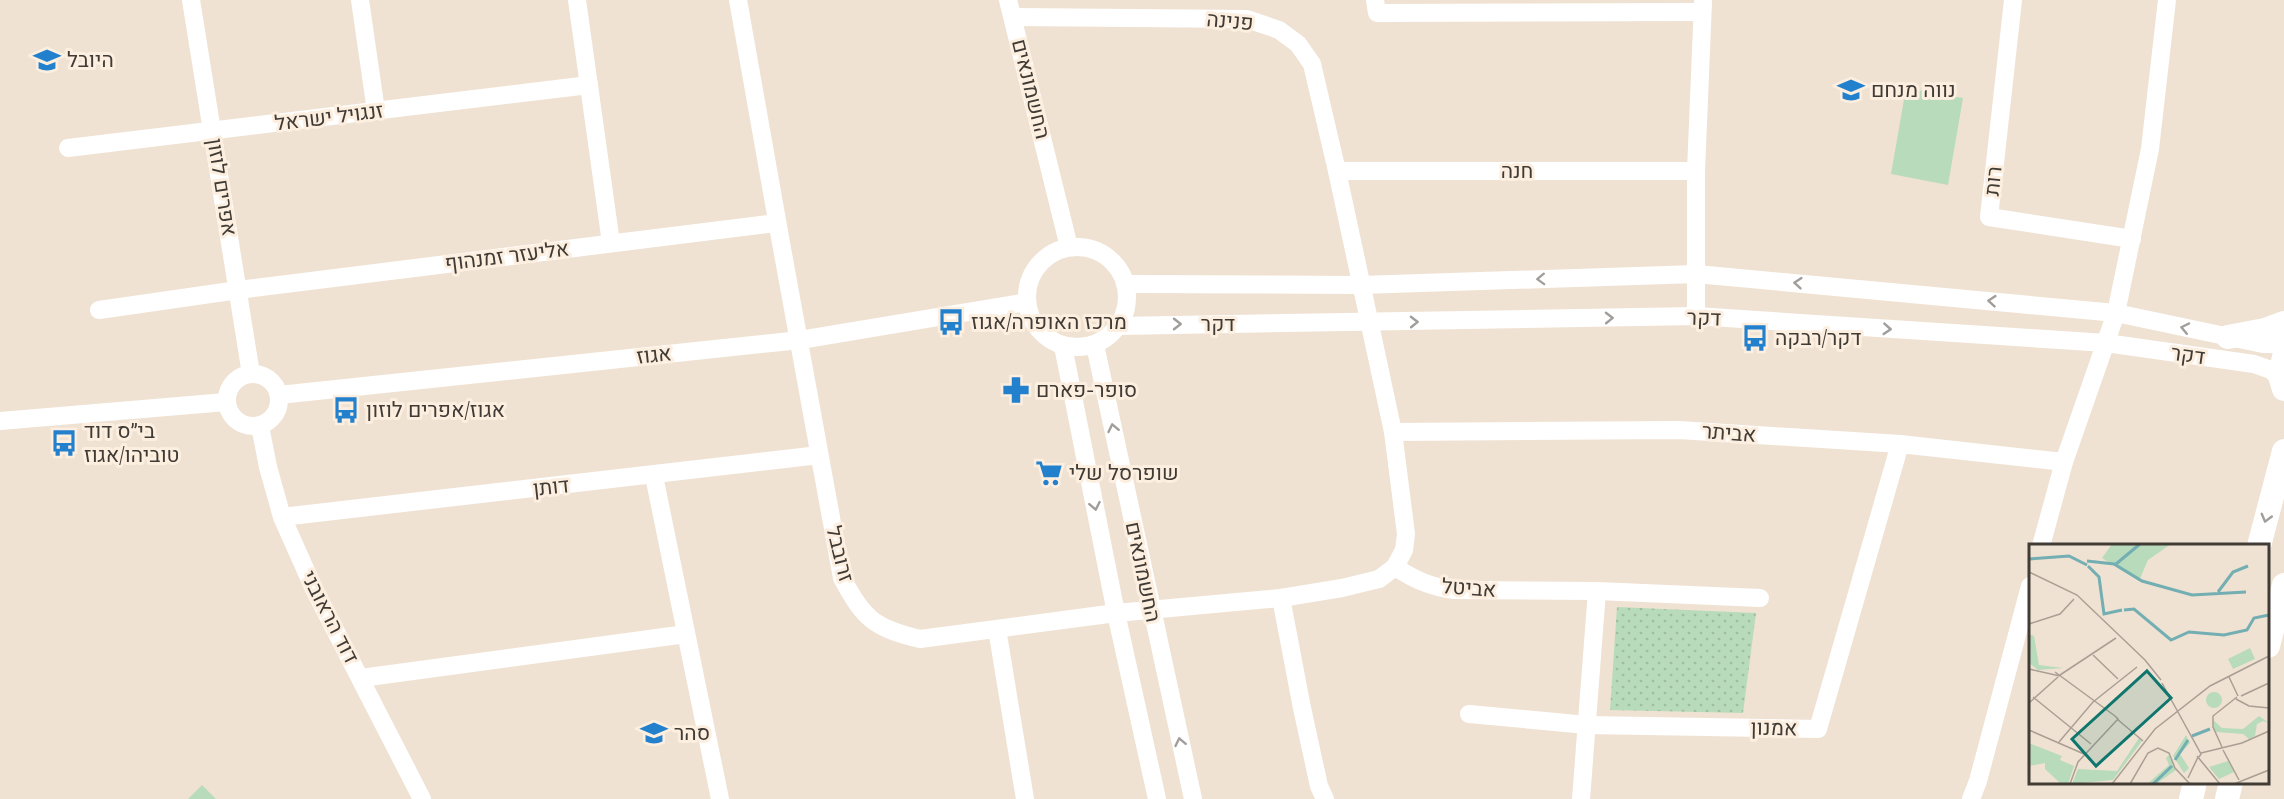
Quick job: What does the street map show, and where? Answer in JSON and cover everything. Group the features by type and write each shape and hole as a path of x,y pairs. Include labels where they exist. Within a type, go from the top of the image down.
{"main road":[{"path":"2228,337 2265,330 2284,323"},
{"path":"2260,544 2284,451"},
{"path":"2269,642 2284,585"},
{"path":"2191,799 2195,784"},
{"path":"2226,799 2231,784"}],"street":[{"name":"אפרים לוזון","path":"191,0 214,131 251,374"},
{"path":"360,0 376,111"},
{"path":"577,0 612,243"},
{"name":"זרובבל","path":"738,0 776,223 800,340 842,578 855,603 872,621 891,632 920,639 1116,613"},
{"name":"רות","path":"2013,0 1989,218 2132,239"},
{"path":"2043,544 2064,462 2116,313 2150,149 2167,0"},
{"path":"1376,7 1703,6 1696,171 1696,316"},
{"name":"פנינה","path":"1011,8 1247,19 1279,30 1298,44 1312,64 1393,432 1406,534 1404,550 1395,567"},
{"name":"החשמונאים","path":"1011,8 1069,248"},
{"name":"זנגויל ישראל","path":"68,148 589,86"},
{"name":"חנה","path":"1337,171 1696,171"},
{"name":"אליעזר זמנהוף","path":"99,310 238,290 776,223"},
{"path":"1084,247 1104,256 1119,271 1125,284 1127,299 1125,313 1112,334 1095,345 1064,346 1050,339 1038,329 1027,302 1027,290 1037,267 1057,251 1069,248 1084,247"},
{"name":"דקר","path":"1125,284 1361,285 1696,274 2116,313 2263,344 2284,344"},
{"name":"אגוז","path":"279,394 800,340 1027,302"},
{"name":"דקר","path":"1118,326 1696,316 2106,343 2254,364 2283,376"},
{"name":"החשמונאים","path":"1095,345 1193,799"},
{"name":"החשמונאים","path":"1064,346 1116,613 1157,799"},
{"path":"251,374 269,379 279,394 278,410 273,417 260,426 238,422 228,410 226,402 228,391 235,381 251,374"},
{"path":"0,420 226,402"},
{"name":"דוד הראובני","path":"260,426 268,468 282,517 314,589 422,799"},
{"name":"אביתר","path":"1393,432 1679,430 1900,444 2064,462"},
{"name":"אמנון","path":"1469,714 1587,725 1818,729 1900,444"},
{"name":"דותן","path":"282,517 654,476 819,455"},
{"path":"654,476 720,799"},
{"path":"1116,613 1281,598 1379,579 1395,567"},
{"name":"אביטל","path":"1395,567 1415,580 1435,587 1454,590 1597,591 1760,598"},
{"path":"1581,799 1597,591"},
{"path":"1971,799 1978,781 2029,593"},
{"path":"1281,598 1309,742 1324,799"},
{"path":"997,629 1025,799"},
{"path":"361,678 686,634"}],"green space":[{"path":"1906,88 1963,98 1948,185 1891,174"},
{"path":"1617,607 1756,613 1743,713 1610,710"},
{"path":"202,785 216,799 188,799"}],"place":[{"name":"היובל","path":"47,60"},
{"name":"נווה מנחם","path":"1851,90"},
{"name":"מרכז האופרה/אגוז","path":"951,322"},
{"name":"דקר/רבקה","path":"1755,338"},
{"name":"סופר-פארם","path":"1016,390"},
{"name":"אגוז/אפרים לוזון","path":"346,410"},
{"name":"בי״ס דוד טוביהו/אגוז","path":"64,443"},
{"name":"שופרסל שלי","path":"1049,473"},
{"name":"סהר","path":"654,733"}]}
